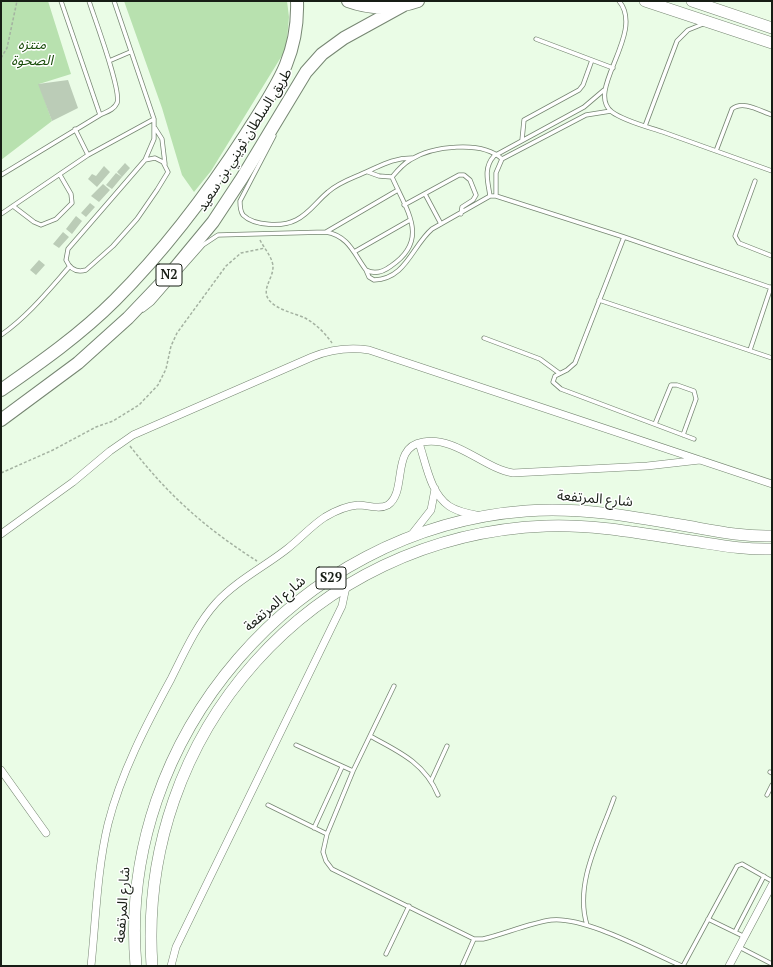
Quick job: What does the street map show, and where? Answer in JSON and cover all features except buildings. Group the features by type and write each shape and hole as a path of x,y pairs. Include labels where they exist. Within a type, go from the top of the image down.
{"highway":[{"name":"طريق السلطان ثويني بن سعيد","path":"1,390 70,339 114,301 140,274 189,216 226,166 275,87 286,66 294,46 298,23 297,1"},
{"name":"N2","path":"348,1 374,7 404,5 418,1"},
{"name":"طريق السلطان ثويني بن سعيد","path":"1,420 78,363 128,318 170,274 213,222 306,72 332,46 404,5"}],"main road":[{"path":"645,1 772,43"},
{"path":"692,1 772,28"},
{"name":"شارع المرتفعة","path":"136,966 136,900 145,840 163,782 190,727 205,701 243,652 288,609 338,573 409,538 445,525 481,516 527,511 583,511 625,515 733,534 772,536"},
{"name":"شارع المرتفعة","path":"152,966 151,906 161,842 172,801 198,743 225,698 263,652 295,622 346,585 384,565 424,548 470,536 520,528 565,526 597,527 733,548 772,549"}],"street":[{"path":"1,534 73,482 125,440 150,427 312,357 336,349 355,348 369,350 772,484"},
{"path":"90,966 105,840 117,795 134,753 176,668 210,610 230,589 291,546 317,523 333,513 356,505 379,508 388,505 395,496 404,456 410,448 419,443 429,441 454,447 474,455 499,470 513,473 648,466 700,460"},
{"path":"419,443 435,489 449,506 456,510 481,516"},
{"path":"409,538 424,521 431,510 435,489"},
{"path":"171,966 176,947 342,606 346,585"},
{"path":"1,770 46,833"},
{"path":"729,966 772,885"}],"lane":[{"path":"61,1 100,115"},
{"path":"1,175 75,129 114,107 118,99 89,1"},
{"path":"114,1 130,52 154,119 155,128 152,145 145,160 68,249 66,256 70,266 75,270 86,270 113,246 137,219 168,172 165,165 162,139 155,128"},
{"path":"611,112 606,105 604,90 627,26 626,12 619,1"},
{"path":"645,126 677,41 692,27 709,23"},
{"path":"536,39 613,68"},
{"path":"108,61 130,52"},
{"path":"522,140 524,122 526,119 579,90 583,85 592,60"},
{"path":"490,196 487,171 490,160 496,154 584,107 604,90"},
{"path":"716,151 732,109 742,105 772,115"},
{"path":"284,108 271,143 240,201 240,208 243,215 250,219 274,225 296,221 305,215 330,190 339,184 368,172 384,162 402,158 412,158 435,151 464,147 483,149 496,154 502,159"},
{"path":"496,196 496,173 502,159 586,115 611,112 645,126 772,171"},
{"path":"1,214 88,155 154,119"},
{"path":"524,127 529,133 534,134"},
{"path":"75,129 88,155"},
{"path":"145,160 155,158 165,165"},
{"path":"392,177 412,158"},
{"path":"368,172 379,176 392,177"},
{"path":"13,206 41,225 56,219 72,203 71,194 60,175"},
{"path":"404,205 460,175 467,177 476,195 473,200 462,207 461,214"},
{"path":"366,270 371,273 382,271 396,263 407,252 414,235 410,220 392,177"},
{"path":"755,181 735,236 739,243 772,256"},
{"path":"326,232 398,190"},
{"path":"425,194 441,224"},
{"path":"178,273 210,239 227,234 326,232 339,236 345,240 366,270 369,277 374,280 393,274 408,261 427,233 490,196 496,196 772,287 750,350"},
{"path":"354,252 410,220"},
{"path":"624,237 575,362 567,370 559,373 553,379 555,385 694,439"},
{"path":"1,335 16,325 34,308 70,266"},
{"path":"128,318 152,303 173,279"},
{"path":"599,300 772,358"},
{"path":"484,338 540,359 559,373"},
{"path":"655,424 669,387 674,384 694,391 696,399 683,435"},
{"path":"394,686 353,771 327,834 323,852 326,861 332,869 474,939 483,939 549,920 565,919 587,925 683,966 737,866 742,864 772,881"},
{"path":"370,736 411,759 422,768 438,794"},
{"path":"296,746 353,771"},
{"path":"431,781 447,746"},
{"path":"314,828 342,767"},
{"path":"767,795 772,786"},
{"path":"587,925 582,904 584,882 614,798"},
{"path":"268,805 327,834"},
{"path":"735,932 764,876"},
{"path":"386,954 409,906"},
{"path":"708,919 745,937"},
{"path":"462,966 474,939"},
{"path":"739,947 772,965"}],"path":[{"path":"1,58 7,48 16,1"},
{"path":"256,234 270,257 273,268 266,292 268,298 273,303 306,318 317,326 336,349"},
{"path":"1,473 53,450 96,427 113,421 139,405 158,385 166,369 171,346 177,333 226,266 241,253 264,248"},
{"path":"125,440 154,477 187,510 224,540 263,566"}],"green space":[{"name":"منتزه الصحوة","path":"1,1 48,1 71,74 39,84 52,121 1,160"},
{"path":"124,1 287,1 289,17 286,49 211,171 194,192 182,175 162,108"}]}
